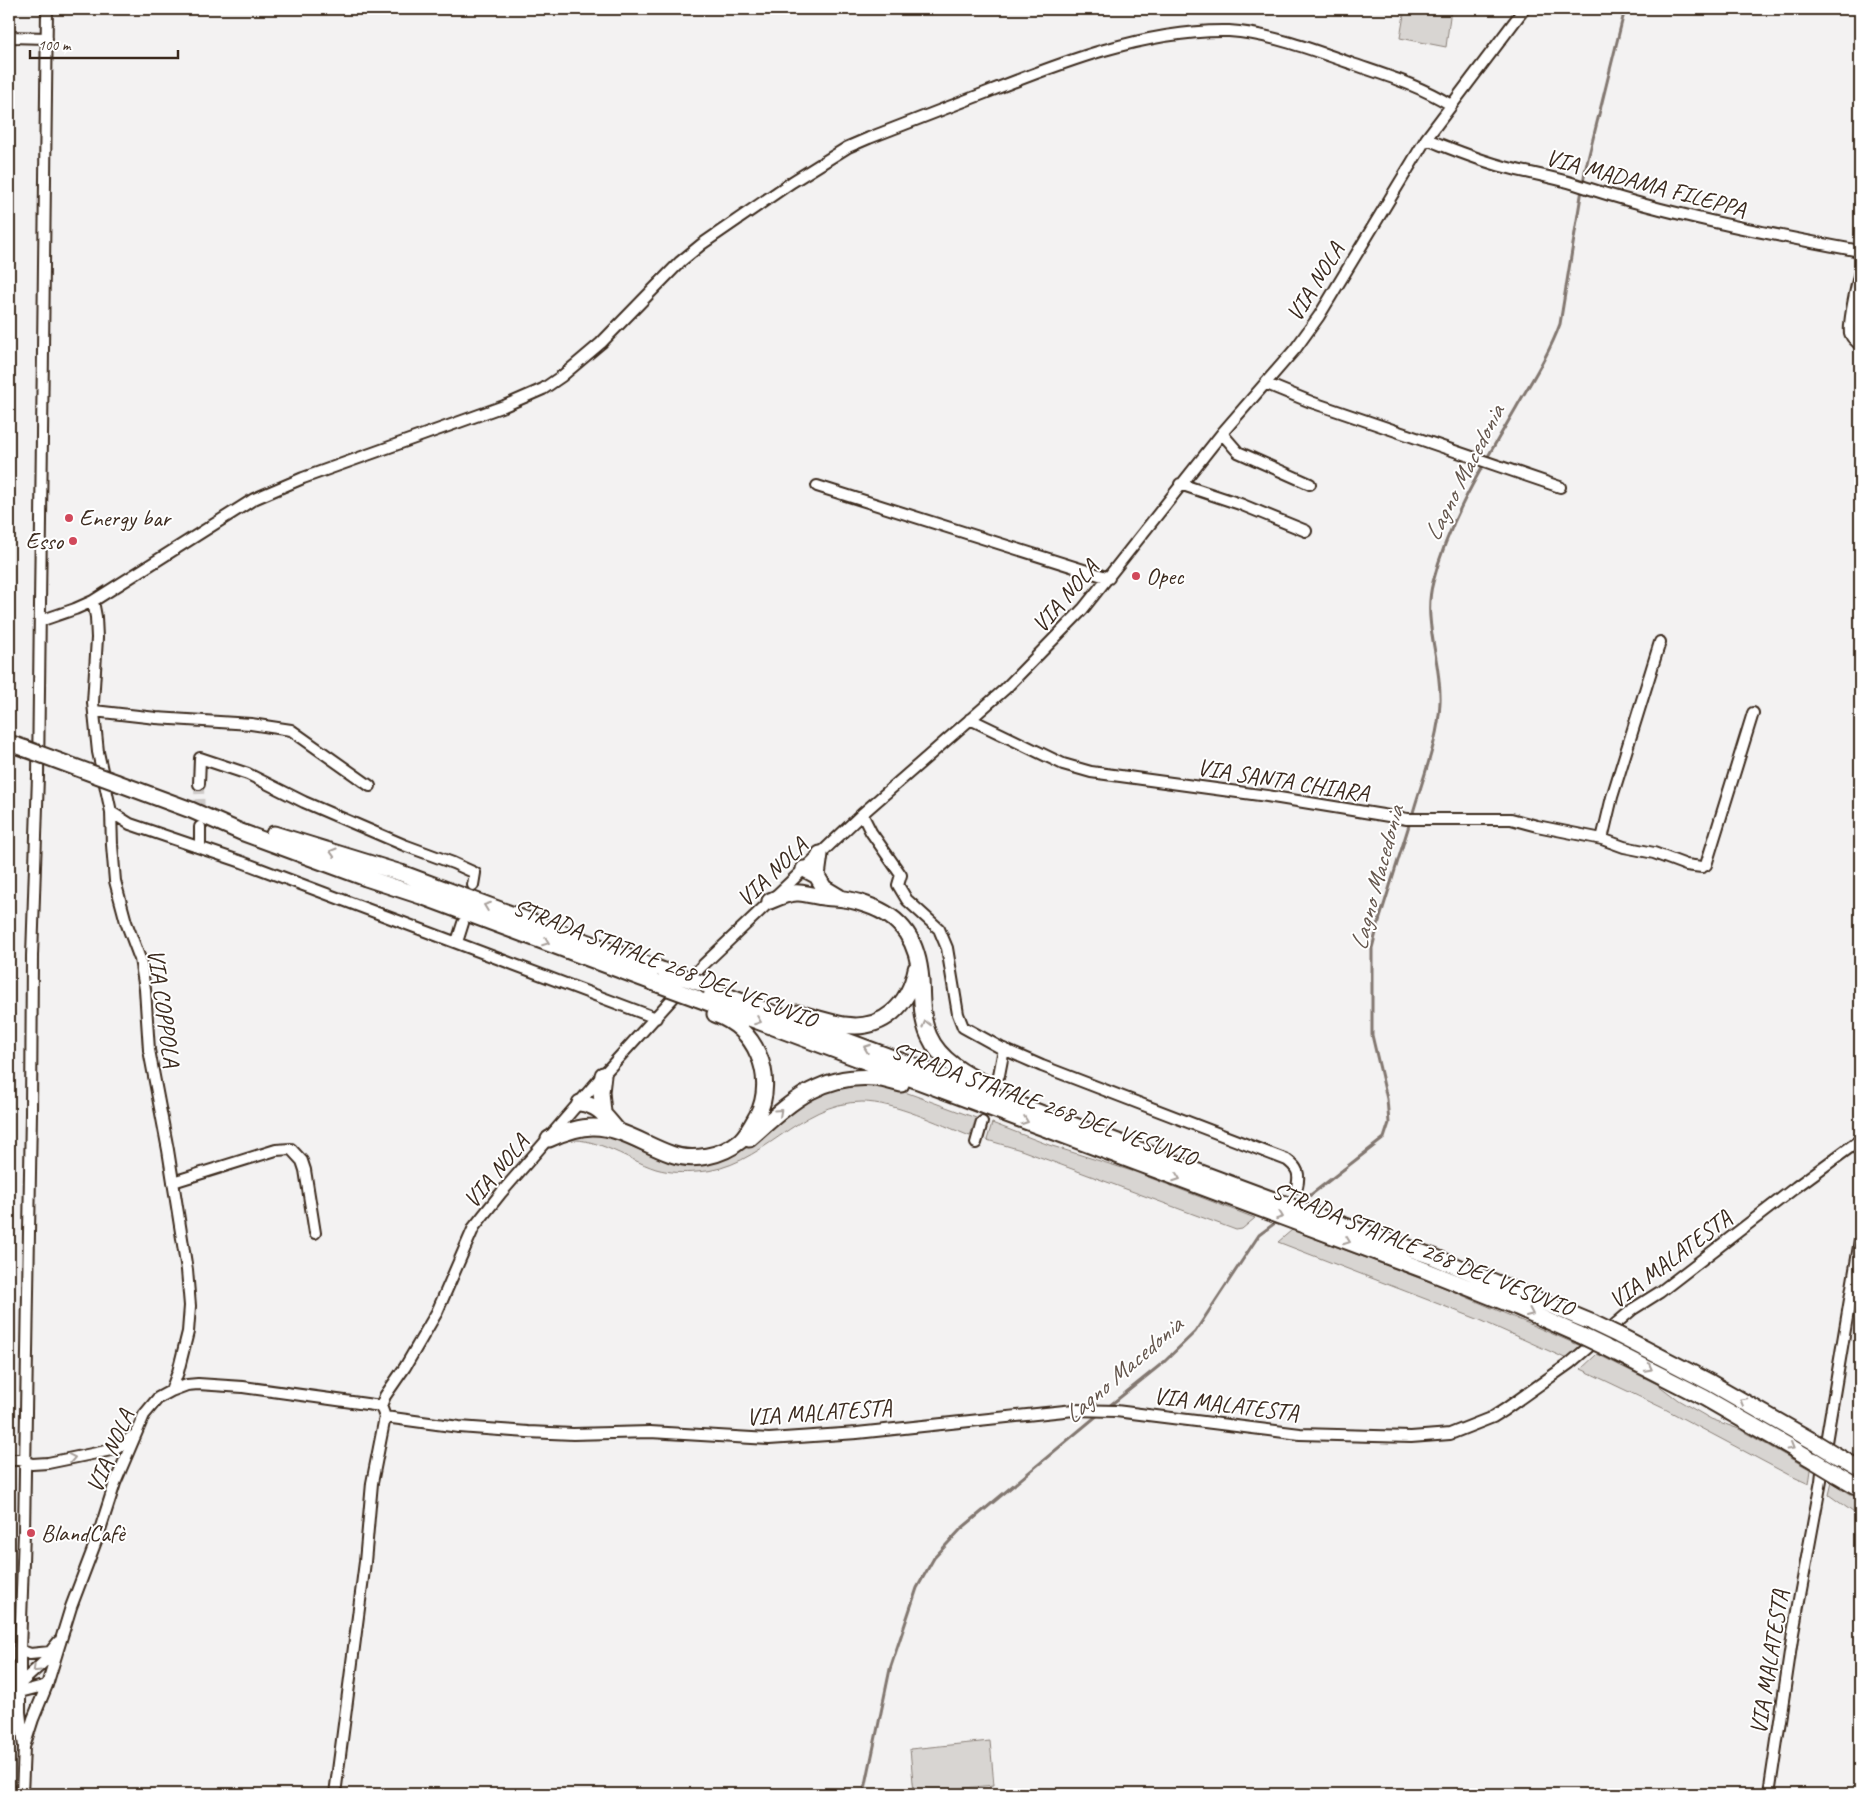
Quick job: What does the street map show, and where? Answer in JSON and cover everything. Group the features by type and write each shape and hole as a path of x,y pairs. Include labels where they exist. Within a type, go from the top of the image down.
{"highway":[{"name":"STRADA STATALE 268 DEL VESUVIO","path":"9,743 191,810 242,832 587,958 700,994 1110,1139 1306,1219 1580,1335 1698,1394 1860,1488"},
{"name":"STRADA STATALE 268 DEL VESUVIO","path":"191,810 401,873 656,981"},
{"path":"810,896 807,872 820,854"},
{"path":"807,872 824,888 841,898 880,910 893,917 908,934 918,960 924,1018 929,1036 940,1054 982,1082 1110,1139"},
{"path":"770,901 789,894 799,893 810,896 841,898"},
{"path":"700,994 820,1018 845,1025 863,1025 879,1021 899,1008 909,992 918,960"},
{"name":"STRADA STATALE 268 DEL VESUVIO","path":"700,994 998,1111 1264,1203"},
{"path":"549,1139 566,1132 592,1127 618,1131 673,1155 693,1157 720,1152 740,1140 751,1127 759,1113 764,1091 765,1075 762,1063 752,1042 738,1027 722,1017 700,994"},
{"path":"603,1112 602,1092 604,1075"},
{"path":"740,1140 749,1139 785,1107 804,1094 834,1081 851,1078 876,1078 998,1111"},
{"path":"592,1127 582,1118 578,1105 593,1106 603,1112 618,1131"},
{"name":"STRADA STATALE 268 DEL VESUVIO","path":"1306,1219 1443,1260 1593,1323 1712,1383 1860,1469"}],"street":[{"path":"22,1794 24,1747 20,1688 20,1650 31,1123 32,956 38,776 47,9"},
{"name":"VIA NOLA","path":"820,854 862,814 1026,669 1083,609 1109,578 1180,484 1296,348 1319,316 1426,139 1524,9"},
{"path":"40,621 93,601 254,499 303,478 504,406 543,389 562,376 601,343 680,262 702,244 792,182 848,147 1070,61 1170,36 1231,32 1250,34 1331,56 1418,87 1450,105"},
{"path":"9,37 47,38"},
{"name":"VIA MADAMA FILEPPA","path":"1426,139 1503,167 1575,184 1654,208 1721,224 1860,251"},
{"path":"1860,271 1850,333 1852,338 1860,345"},
{"path":"1267,384 1311,402 1560,487"},
{"path":"1223,432 1238,452 1310,484"},
{"path":"1180,484 1240,504 1306,531"},
{"path":"817,486 1109,578"},
{"name":"VIA COPPOLA","path":"93,601 96,617 94,710 98,752 111,812 115,881 126,922 140,959 149,1050 168,1150 187,1270 190,1306 188,1332 178,1372 170,1391"},
{"path":"1602,839 1612,797 1660,642"},
{"path":"94,710 156,718 251,724 291,730 370,786"},
{"name":"VIA SANTA CHIARA","path":"970,719 1063,764 1090,772 1267,796 1407,819 1511,819 1602,839 1654,853 1686,865 1702,867 1706,865 1753,713"},
{"path":"199,784 200,758 248,774 304,802 475,873 473,885"},
{"path":"111,812 130,824 200,847 656,1018"},
{"path":"862,814 901,876 898,885 903,894 939,929 947,948 958,1014 963,1027 1004,1050 1068,1077 1287,1160 1296,1167 1300,1176 1297,1188"},
{"path":"200,827 200,847"},
{"name":"VIA NOLA","path":"24,1747 47,1685 60,1639 134,1436 144,1415 158,1398 187,1385 220,1385 380,1406 406,1367 437,1312 474,1227 501,1192 702,966 770,901 807,872"},
{"path":"457,942 463,923"},
{"path":"999,1075 1004,1050"},
{"path":"976,1144 982,1122"},
{"name":"VIA MALATESTA","path":"385,1417 459,1427 528,1432 573,1434 650,1432 769,1439 857,1433 1074,1410 1125,1412 1300,1434 1411,1437 1450,1434 1504,1410 1570,1362 1633,1309 1660,1292 1860,1140"},
{"path":"173,1182 276,1150 291,1149 302,1162 305,1170 315,1233"},
{"name":"VIA MALATESTA","path":"1769,1794 1793,1633 1821,1481 1860,1240"},
{"path":"335,1794 365,1562 372,1483 385,1417 380,1406"},
{"path":"9,1460 25,1461 32,1464 48,1463 116,1449 134,1436"},
{"name":"VIA NOLA","path":"20,1688 46,1660 60,1639"},
{"path":"20,1650 30,1654 50,1652"},
{"path":"20,1688 47,1685"}],"shaded area":[{"path":"1405,9 1451,9 1446,47 1400,38"},
{"path":"857,1082 894,1088 976,1118 970,1136 902,1110 875,1103 862,1102 839,1105 818,1113 741,1160 720,1168 697,1172 676,1172 656,1169 593,1143 580,1140 555,1143 583,1133 597,1134 611,1137 669,1162 684,1165 699,1164 723,1158 740,1150 788,1110 807,1097 826,1089"},
{"path":"992,1123 1049,1145 1135,1172 1255,1218 1242,1229 1236,1230 1021,1150 987,1140"},
{"path":"1292,1230 1443,1287 1583,1347 1567,1359 1480,1320 1278,1242"},
{"path":"1597,1354 1657,1384 1678,1400 1711,1419 1739,1429 1811,1470 1809,1484 1665,1409 1581,1369"},
{"path":"1832,1482 1860,1500 1860,1517 1829,1495"},
{"path":"990,1741 994,1785 914,1793 910,1749"}],"waterway":[{"name":"Lagno Macedonia","path":"1412,816 1433,745 1439,716 1440,687 1430,612 1433,582 1448,536 1468,492 1540,367 1560,324 1585,171 1625,9"},
{"name":"Lagno Macedonia","path":"1299,1204 1384,1138 1389,1123 1387,1099 1372,1035 1372,948 1410,822"},
{"name":"Lagno Macedonia","path":"1108,1407 1164,1362 1195,1332 1259,1235 1279,1220"},
{"name":"Lagno Macedonia","path":"864,1794 890,1669 917,1588 934,1558 961,1529 1099,1414"}],"tunnel":[{"path":"199,784 200,818"},
{"path":"982,1122 999,1075"}],"place":[{"name":"Energy bar","path":"69,518"},
{"name":"Esso","path":"73,541"},
{"name":"Opec","path":"1136,576"},
{"name":"BlandCafè","path":"31,1533"}]}
